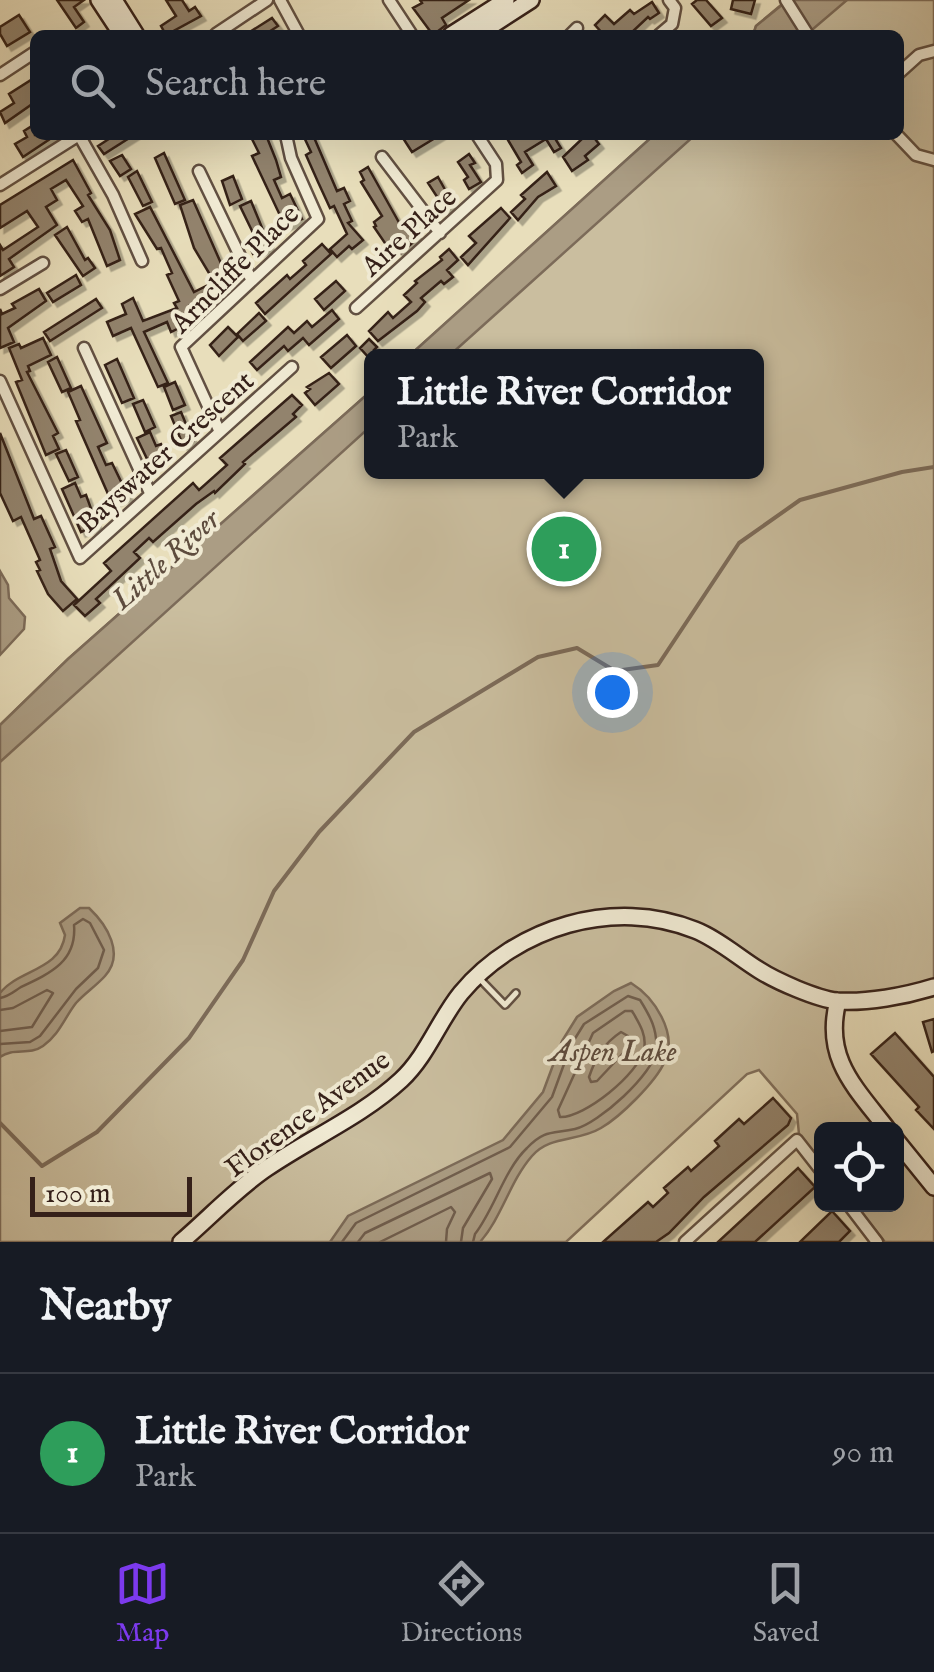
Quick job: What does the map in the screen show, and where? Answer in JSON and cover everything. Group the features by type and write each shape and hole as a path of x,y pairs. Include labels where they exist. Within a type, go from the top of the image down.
{"street":[{"path":"98,0 119,30"},
{"path":"114,0 133,30"},
{"path":"222,30 267,0"},
{"path":"280,0 296,30"},
{"path":"389,0 409,30"},
{"path":"460,30 506,0"},
{"path":"485,30 531,0"},
{"path":"665,30 672,24 675,8 669,0"},
{"path":"788,3 805,30"},
{"path":"904,68 919,55 934,50"},
{"path":"0,75 30,55"},
{"path":"0,185 71,140"},
{"path":"82,140 113,195 142,260"},
{"name":"Arncliffe Place","path":"219,430 181,347 318,219 287,140"},
{"name":"Aire Place","path":"356,308 497,180 496,164 481,140"},
{"path":"902,140 916,155 934,160"},
{"path":"382,157 440,233"},
{"path":"200,171 251,279"},
{"path":"0,289 43,263"},
{"path":"84,348 150,493"},
{"name":"Bayswater Crescent","path":"0,381 80,558 292,367"},
{"name":"Florence Avenue","path":"181,1242 264,1170 368,1106 403,1078 476,976 538,933 565,924 636,916 695,930 764,974 838,1001 909,994 934,987"},
{"path":"838,1001 831,1030 845,1074 882,1122"},
{"path":"685,1242 797,1140 814,1162"},
{"path":"904,1150 934,1188"},
{"path":"854,1212 876,1242"}],"lane":[{"path":"476,976 506,1005 516,993"}],"shaded area":[{"path":"787,0 934,0 934,987 838,1001 845,1075 882,1122 814,1122 814,1153 799,1134 797,1114 759,1070 747,1074 566,1242 0,1242 0,725 68,659 364,397 364,479 764,479 764,349 417,349 648,140 904,140 904,30 755,30"},
{"path":"904,1149 934,1187 934,1242 885,1242 861,1212 904,1212"}],"water":[{"path":"788,0 847,0 812,30 755,30"},
{"path":"648,140 689,140 457,349 417,349"},
{"path":"364,397 364,432 0,762 0,725 68,659"},
{"path":"0,571 8,585 9,598 25,617 24,629 0,655"},
{"path":"80,908 89,908 107,931 113,949 111,967 76,1003 49,1042 38,1049 0,1057 0,993 55,956 65,935 60,923"},
{"name":"Aspen Lake","path":"631,983 648,997 662,1017 668,1039 665,1061 637,1098 609,1123 539,1149 518,1176 480,1242 330,1242 348,1216 503,1140 543,1092 562,1041 577,1017"}],"building":[{"path":"57,0 84,0 74,7 84,22 76,28"},
{"path":"166,0 182,0 189,11 195,7 201,16 175,30 163,30 161,26 176,16"},
{"path":"420,0 469,0 442,18 446,25 440,30 429,30 413,8 422,3"},
{"path":"706,0 722,18 711,26 692,4"},
{"path":"733,0 755,0 751,14 731,9"},
{"path":"652,2 659,13 634,30 600,30 595,25 605,15 614,24 630,10 634,14"},
{"path":"19,15 30,32 7,46 0,27"},
{"path":"272,18 278,26 272,30 253,30"},
{"path":"30,81 30,106 5,123 0,112 14,103 9,94"},
{"path":"30,127 30,140 48,140 23,157 15,144 27,137 24,131"},
{"path":"107,140 126,140 104,154 98,146"},
{"path":"252,140 268,140 281,177 274,180 282,198 290,194 302,219 285,226 252,156 259,153"},
{"path":"305,140 315,140 337,191 344,188 350,201 344,204 352,221 348,223 363,240 337,257 330,249 347,234 334,206 330,208 306,155 311,152"},
{"path":"404,140 432,140 412,152"},
{"path":"508,140 544,140 525,152 533,165 522,173 517,165 521,162"},
{"path":"547,140 556,140 561,148 554,152"},
{"path":"581,140 596,140 599,144 585,156 588,160 572,171 563,157"},
{"path":"164,153 185,200 175,204 155,158"},
{"path":"469,154 475,163 470,165 481,182 469,189 464,180 468,177 458,162"},
{"path":"122,155 131,169 120,176 110,161"},
{"path":"73,160 91,193 88,195 110,230 120,260 107,266 88,219 82,222 75,211 83,206 66,180 51,189 57,200 46,207 57,225 9,259 14,267 0,276 0,245 3,250 38,227 27,211 0,228 0,205"},
{"path":"368,167 401,226 405,222 419,237 401,253 393,246 389,249 374,227 382,216 361,182 364,180 360,172"},
{"path":"137,171 152,202 143,206 128,177"},
{"path":"547,172 556,186 538,197 518,220 511,212 525,199 521,195"},
{"path":"233,176 242,199 230,205 222,181"},
{"path":"438,177 453,204 445,209 428,183"},
{"path":"193,200 231,286 190,305 195,316 179,322 181,327 171,332 167,322 144,332 168,383 158,387 131,328 113,336 107,322 126,314 122,304 133,298 143,321 177,308 174,303 179,301 167,275 172,273 161,248 157,249 135,214 150,207 194,292 210,284 208,279 212,278 194,248 180,205"},
{"path":"251,201 270,247 253,254 248,243 256,239 240,206"},
{"path":"501,208 510,218 468,265 461,257 476,243 469,236"},
{"path":"67,227 85,260 88,258 95,268 83,276 55,235"},
{"path":"322,244 331,254 265,314 256,303 287,275 290,279 306,265 303,261"},
{"path":"449,249 458,260 447,270 453,277 444,284 441,281 421,298 425,302 417,311 378,341 369,331 388,312 393,318 411,302 404,295"},
{"path":"76,275 81,285 53,302 47,293"},
{"path":"336,281 345,291 324,310 315,299"},
{"path":"39,289 46,301 8,328 14,342 0,348 0,309 2,314 15,308 12,304"},
{"path":"96,299 102,308 50,341 44,332"},
{"path":"332,310 339,319 309,345 303,338 288,351 284,346 257,370 250,362 288,327 294,333 307,321 312,327"},
{"path":"259,313 266,321 243,341 237,334"},
{"path":"228,327 238,337 219,356 210,345"},
{"path":"347,335 356,346 331,368 321,357"},
{"path":"43,338 51,355 28,366 27,372 58,433 53,436 59,449 46,455 16,382 22,380 9,348 19,344 21,348"},
{"path":"369,339 377,347 364,349 364,352 360,348"},
{"path":"57,357 71,388 62,392 48,362"},
{"path":"117,359 134,398 122,403 105,365"},
{"path":"329,373 339,384 315,405 305,393 310,389 307,387"},
{"path":"175,382 185,405 173,410 164,387"},
{"path":"81,386 107,443 98,447 106,465 112,463 128,496 112,503 76,421 80,420 68,392"},
{"path":"292,395 302,405 293,414 296,417 243,462 215,493 196,504 153,542 149,538 134,552 140,558 96,599 100,603 85,616 74,605 111,571 104,563 193,483 199,490 227,465 220,458"},
{"path":"143,400 155,427 145,432 133,404"},
{"path":"181,412 193,441 183,445 171,416"},
{"path":"150,432 167,457 150,465 137,438"},
{"path":"0,433 34,519 41,516 55,547 50,549 61,581 77,599 63,611 48,594 37,571 40,570 36,562 40,560 21,517 13,521 0,493"},
{"path":"66,450 78,477 69,481 56,454"},
{"path":"75,483 81,497 86,495 97,525 81,532 62,489"},
{"path":"934,1019 934,1051 932,1052 923,1022"},
{"path":"895,1033 934,1077 934,1129 871,1054"},
{"path":"773,1098 791,1118 788,1125 704,1197 669,1233 656,1242 603,1242 648,1202 653,1207 668,1193 664,1188 719,1146 715,1141 739,1119 744,1124"},
{"path":"798,1168 814,1186 755,1242 718,1242"},
{"path":"831,1212 850,1231 839,1242 800,1242"}],"waterway":[{"path":"0,1123 42,1166 97,1132 189,1038 243,960 274,891 319,832 414,732 538,657 577,648 615,671 658,665 739,543 800,500 934,467"}],"place":[{"name":"Little River Corridor","path":"564,549"}],"water label":[{"name":"Little River","path":"165,559"}]}
